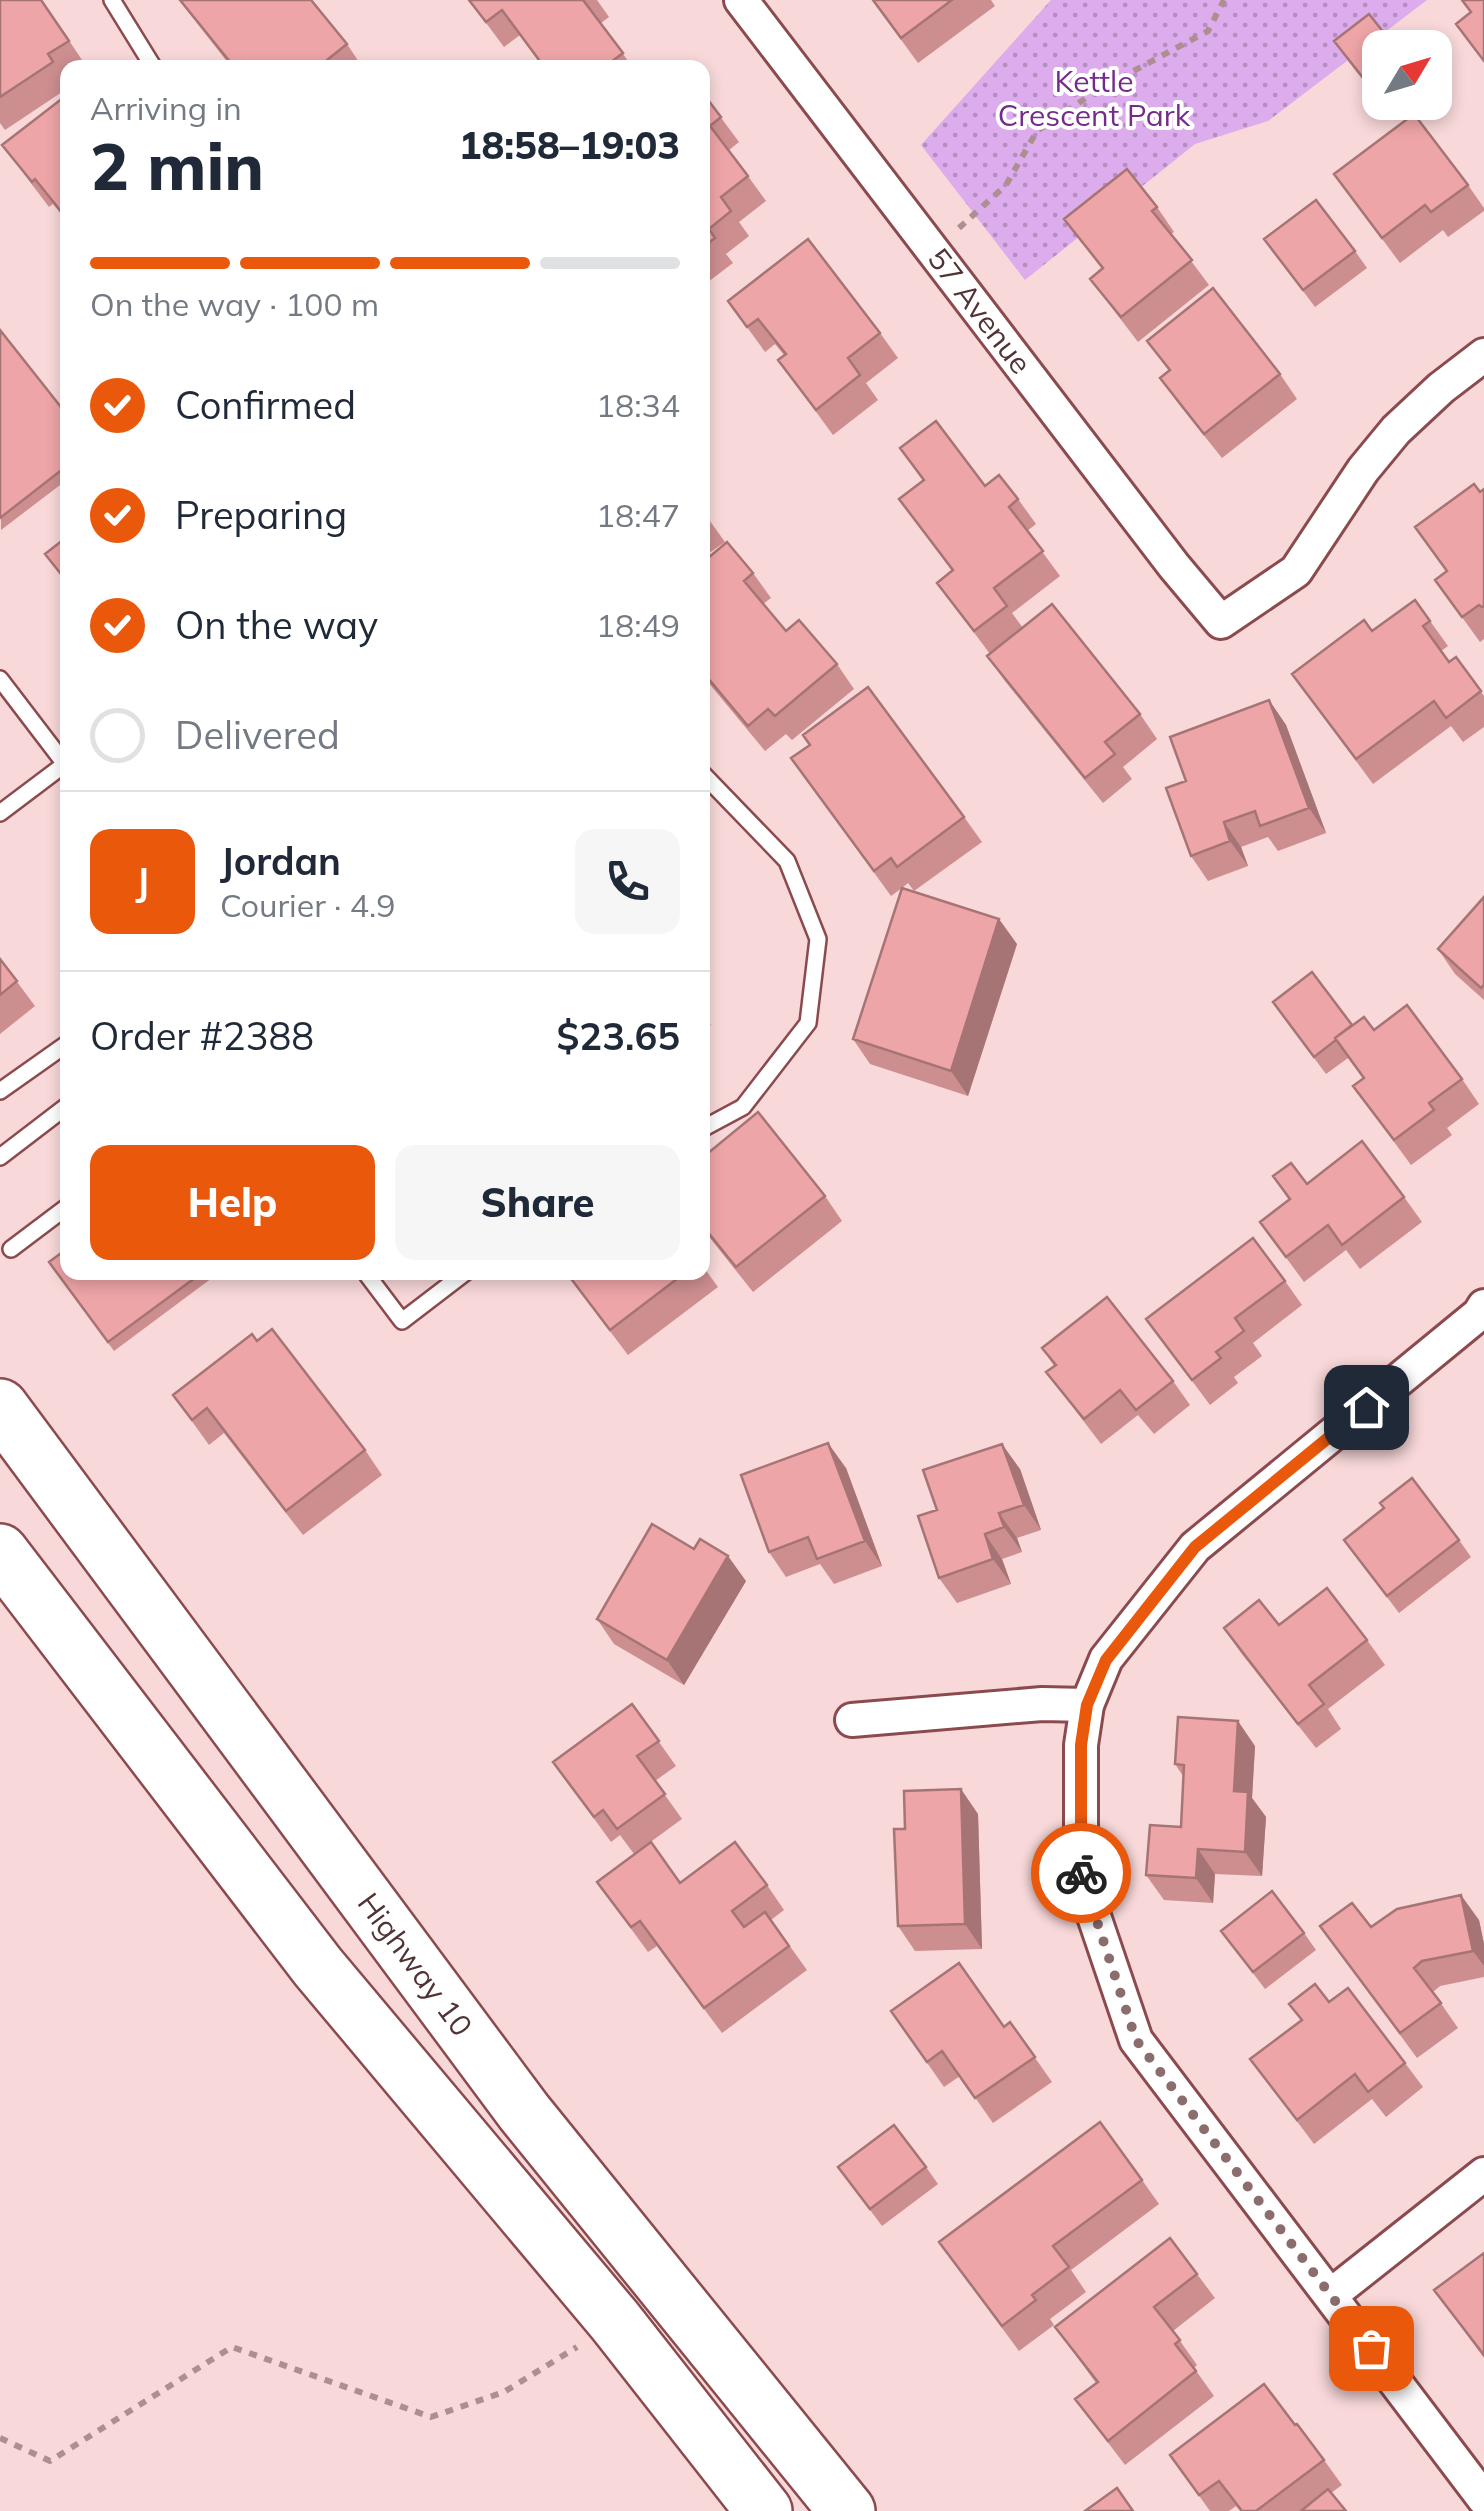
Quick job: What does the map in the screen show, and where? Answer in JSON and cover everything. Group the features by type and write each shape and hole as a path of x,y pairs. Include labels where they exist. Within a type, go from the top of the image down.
{"highway":[{"name":"Highway 10","path":"0,1407 524,2112 846,2511"},
{"path":"0,1552 318,1967 614,2321 764,2511"}],"street":[{"name":"57 Avenue","path":"742,0 1150,535 1221,622 1296,571 1363,470 1396,430 1440,388 1484,355"},
{"path":"1484,1306 1195,1547 1106,1660 1087,1705 1081,1745 1081,1878 1136,2040 1484,2499"},
{"path":"852,1720 1042,1704 1087,1705"},
{"path":"1332,2295 1484,2174"}],"lane":[{"path":"112,0 149,60"},
{"path":"0,679 60,758"},
{"path":"0,813 60,770"},
{"path":"710,781 787,861 818,939 808,1022 743,1107 710,1124"},
{"path":"0,1091 60,1048"},
{"path":"0,1157 60,1111"},
{"path":"11,1249 60,1212"},
{"path":"372,1280 402,1321 456,1280"}],"path":[{"path":"958,229 1006,185 1037,131 1098,90 1208,30 1224,0"},
{"path":"0,2438 50,2461 232,2347 430,2417 504,2392 614,2321"}],"green space":[{"name":"Kettle Crescent Park","path":"1051,0 1427,0 1388,30 1362,30 1362,49 1268,121 1195,144 1025,280 921,145"}],"building":[{"path":"0,0 41,0 69,41 48,54 53,62 0,97"},
{"path":"180,0 311,0 347,44 327,60 229,60"},
{"path":"469,0 583,0 623,53 614,60 539,60 502,10 486,22"},
{"path":"873,0 952,0 901,38"},
{"path":"1462,0 1484,0 1484,61 1456,24 1471,12"},
{"path":"1369,14 1382,30 1362,30 1362,77 1334,41"},
{"path":"60,100 60,210 35,179 32,182 2,145"},
{"path":"710,103 721,117 710,126"},
{"path":"1406,120 1419,120 1468,185 1431,212 1425,205 1382,238 1334,174"},
{"path":"710,126 748,176 721,197 731,211 710,228"},
{"path":"1127,169 1157,207 1152,211 1192,260 1121,317 1090,279 1103,268 1064,219"},
{"path":"1316,200 1355,251 1303,290 1264,239"},
{"path":"808,239 880,333 848,358 860,375 816,410 778,360 786,354 758,319 747,327 728,301"},
{"path":"1213,288 1280,374 1204,434 1160,378 1170,370 1147,341"},
{"path":"0,330 60,406 60,471 0,518"},
{"path":"936,421 985,486 999,475 1018,499 1009,507 1043,551 994,588 1007,606 974,631 937,583 953,570 899,499 924,480 900,448"},
{"path":"1474,484 1480,492 1484,489 1484,606 1479,605 1462,617 1435,580 1447,571 1415,527"},
{"path":"60,542 60,573 45,554"},
{"path":"727,542 753,573 744,581 786,631 799,620 837,664 775,716 768,709 748,726 710,681 710,556"},
{"path":"1415,600 1430,621 1423,626 1449,662 1456,657 1481,691 1446,718 1434,701 1356,759 1292,674 1364,620 1372,631"},
{"path":"1052,604 1140,714 1105,742 1115,754 1085,778 987,656"},
{"path":"868,687 964,817 897,867 891,858 874,871 791,758 810,745 803,735"},
{"path":"1269,700 1309,808 1260,826 1255,811 1224,822 1230,841 1191,856 1166,788 1186,781 1170,737"},
{"path":"902,888 999,919 951,1071 853,1039"},
{"path":"1484,897 1484,985 1481,988 1438,949"},
{"path":"0,959 17,981 0,995"},
{"path":"1312,972 1352,1025 1314,1057 1273,1002"},
{"path":"1407,1005 1462,1079 1429,1103 1434,1110 1394,1140 1353,1086 1364,1078 1335,1038 1364,1017 1374,1030"},
{"path":"758,1112 825,1196 736,1267 710,1235 710,1151"},
{"path":"1362,1141 1404,1197 1342,1245 1328,1225 1286,1257 1260,1222 1290,1199 1273,1176 1291,1163 1307,1184"},
{"path":"1253,1238 1285,1281 1235,1318 1244,1331 1216,1352 1221,1358 1192,1380 1146,1319"},
{"path":"60,1254 60,1277 49,1262"},
{"path":"62,1280 192,1280 108,1342"},
{"path":"572,1280 676,1280 610,1330"},
{"path":"1107,1297 1173,1381 1136,1410 1120,1390 1084,1419 1046,1372 1056,1365 1042,1348"},
{"path":"272,1329 365,1450 286,1511 207,1408 192,1420 173,1395 252,1334 257,1341"},
{"path":"828,1443 865,1541 817,1559 808,1537 769,1552 741,1475"},
{"path":"1002,1444 1024,1505 999,1513 1004,1527 985,1534 993,1559 939,1578 918,1516 937,1510 923,1470"},
{"path":"1412,1478 1459,1540 1387,1596 1344,1540 1384,1508 1380,1503"},
{"path":"652,1524 694,1549 700,1539 728,1556 667,1660 597,1619"},
{"path":"1327,1588 1367,1640 1309,1685 1324,1704 1298,1724 1224,1628 1259,1600 1279,1625"},
{"path":"632,1704 659,1741 637,1756 665,1794 617,1829 603,1810 594,1817 553,1762"},
{"path":"1178,1717 1238,1721 1234,1791 1248,1792 1245,1852 1198,1849 1196,1878 1146,1875 1150,1825 1181,1827 1184,1765 1175,1764"},
{"path":"961,1789 965,1924 898,1926 894,1829 905,1829 904,1791"},
{"path":"651,1842 680,1883 735,1842 767,1885 732,1911 744,1927 765,1912 789,1946 704,2008 640,1921 631,1927 597,1882"},
{"path":"1272,1891 1304,1933 1253,1972 1221,1931"},
{"path":"1461,1895 1473,1951 1422,1961 1414,1968 1441,2003 1400,2033 1320,1926 1352,1903 1371,1927 1397,1909"},
{"path":"959,1963 1004,2027 1010,2022 1035,2057 975,2098 942,2051 927,2062 891,2011"},
{"path":"1315,1984 1329,2002 1348,1988 1405,2063 1368,2092 1355,2074 1297,2120 1250,2059 1302,2020 1289,2004"},
{"path":"1100,2122 1142,2180 1053,2246 1069,2267 1032,2295 1036,2300 1002,2326 939,2242"},
{"path":"894,2125 926,2167 870,2209 838,2167"},
{"path":"1170,2238 1197,2274 1154,2307 1180,2340 1175,2344 1196,2371 1108,2441 1075,2399 1098,2382 1055,2327"},
{"path":"1484,2253 1484,2355 1434,2290"},
{"path":"1264,2384 1324,2460 1256,2511 1242,2511 1219,2481 1199,2495 1170,2455"},
{"path":"1117,2488 1133,2511 1085,2511"},
{"path":"1328,2489 1346,2511 1301,2511"}],"way so far":[{"path":"1081,1873 1136,2040 1371,2348"}],"route":[{"path":"1081,1873 1081,1745 1087,1705 1106,1660 1195,1547 1366,1407"}]}
